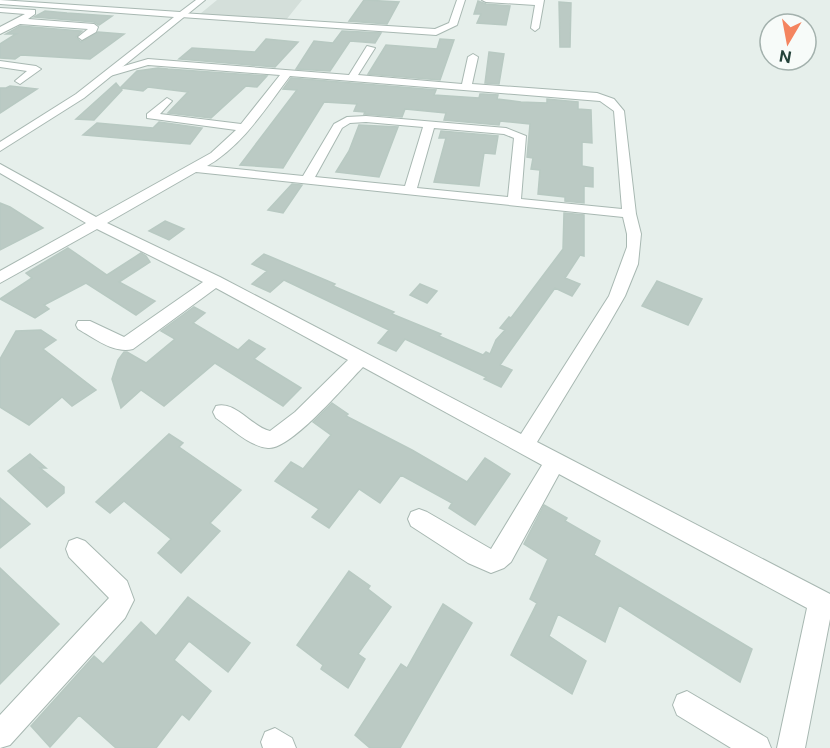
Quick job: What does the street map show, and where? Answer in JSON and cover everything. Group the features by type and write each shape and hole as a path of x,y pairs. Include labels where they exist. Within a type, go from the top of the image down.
{"street":[{"path":"2,143 68,104 201,0"},
{"path":"0,2 431,32 443,31 453,25 461,0"},
{"path":"486,0 540,2 535,28"},
{"path":"0,10 33,12 0,31"},
{"path":"325,17 453,25"},
{"path":"19,21 94,27 82,37"},
{"path":"352,78 370,48"},
{"path":"467,86 473,57"},
{"path":"110,73 153,62 467,86 599,98 614,103 619,111 634,247 617,296 524,446"},
{"path":"0,64 36,69 20,81"},
{"path":"0,278 228,146 287,74"},
{"path":"167,100 151,116 244,128"},
{"path":"308,180 338,126 347,120 366,119 506,131 520,136 514,201"},
{"path":"410,190 430,124"},
{"path":"0,168 96,223 215,281 825,604 791,748"},
{"path":"193,168 629,214"},
{"path":"84,325 118,343 127,344 215,281"},
{"path":"223,412 263,439 273,440 288,430 360,358"},
{"path":"419,519 475,554 489,561 494,560 503,554 555,461"},
{"path":"0,735 122,600 119,589 77,549"},
{"path":"687,705 757,748"}],"shaded area":[{"path":"217,0 302,0 286,20 200,14"}],"building":[{"path":"364,0 399,2 387,24 349,21"},
{"path":"478,1 510,6 506,25 477,23 481,14 474,14"},
{"path":"559,2 571,3 570,47 560,47"},
{"path":"45,11 112,16 99,25 94,22 34,17"},
{"path":"20,26 82,31 76,37 81,42 98,32 124,34 90,59 21,55 15,59 0,58 0,44 16,34 6,34"},
{"path":"342,31 381,33 375,43 350,41 330,71 296,69 314,41 333,43"},
{"path":"266,39 298,42 275,67 179,59 192,48 255,52"},
{"path":"440,39 454,40 440,80 368,74 386,45 437,49"},
{"path":"489,52 504,54 499,84 485,83"},
{"path":"158,68 267,76 257,87 246,86 211,118 168,113 188,92 148,87 143,91 121,88 122,90 94,120 76,119 116,83 120,88 137,71"},
{"path":"291,78 436,90 434,95 479,98 480,94 483,94 498,95 497,99 521,102 547,103 547,99 578,102 578,109 591,110 592,143 582,142 582,166 593,168 593,187 584,186 584,203 565,201 565,197 538,194 540,170 531,169 533,158 527,157 530,124 500,121 499,125 444,120 446,113 405,109 402,117 364,114 365,112 354,111 357,104 324,102 283,168 240,165 297,90 283,89"},
{"path":"10,86 37,89 0,113 0,88"},
{"path":"159,122 202,128 190,144 83,135 97,123 153,128"},
{"path":"359,125 398,127 379,177 336,172 349,151"},
{"path":"441,131 498,136 495,154 484,153 479,186 434,182 446,138 439,138"},
{"path":"292,184 302,185 283,213 268,210"},
{"path":"0,203 10,207 43,228 0,250"},
{"path":"564,213 584,215 584,256 580,255 565,278 580,284 572,296 555,288 500,365 512,370 501,387 484,379 486,377 405,339 396,351 378,343 389,330 284,280 270,292 252,284 267,271 252,264 264,254 335,284 333,286 441,334 439,336 483,355 486,352 490,354 496,340 505,330 500,328 509,317 511,318 563,249"},
{"path":"165,221 184,229 169,240 149,231"},
{"path":"68,248 107,275 141,253 146,256 150,262 119,282 155,301 136,315 86,283 44,305 49,309 35,318 0,299 32,278 26,273"},
{"path":"657,281 702,299 688,325 642,306"},
{"path":"420,284 437,291 427,303 410,295"},
{"path":"194,307 205,313 193,323 238,350 249,340 265,349 254,359 301,388 283,406 215,363 164,406 141,390 121,408 112,379 118,360 124,352 127,352 146,363 175,339 161,331"},
{"path":"41,330 56,340 43,349 96,390 72,406 62,397 29,425 0,407 0,359 16,331"},
{"path":"332,403 348,414 346,416 467,482 485,458 510,474 475,525 449,508 452,503 401,475 380,503 359,489 329,528 312,517 319,509 275,481 291,462 303,469 331,435 313,422"},
{"path":"169,434 183,443 179,447 241,490 210,523 220,531 181,573 158,553 171,539 124,501 110,513 96,502"},
{"path":"30,454 46,468 40,468 64,487 64,493 47,507 8,471"},
{"path":"0,498 30,524 0,548"},
{"path":"544,505 567,518 565,521 600,541 594,555 752,649 740,682 619,605 605,642 558,614 549,636 586,661 572,694 511,655 537,603 530,599 548,559 524,544"},
{"path":"0,568 59,624 0,684"},
{"path":"349,571 370,586 368,589 391,607 358,654 365,659 348,688 321,669 323,665 297,645"},
{"path":"188,597 250,643 228,672 189,641 174,660 211,691 189,720 182,714 156,748 116,748 79,715 50,747 31,726 94,656 103,664 141,622 156,636"},
{"path":"443,604 472,623 400,748 370,748 355,735 401,664 407,668"}]}
